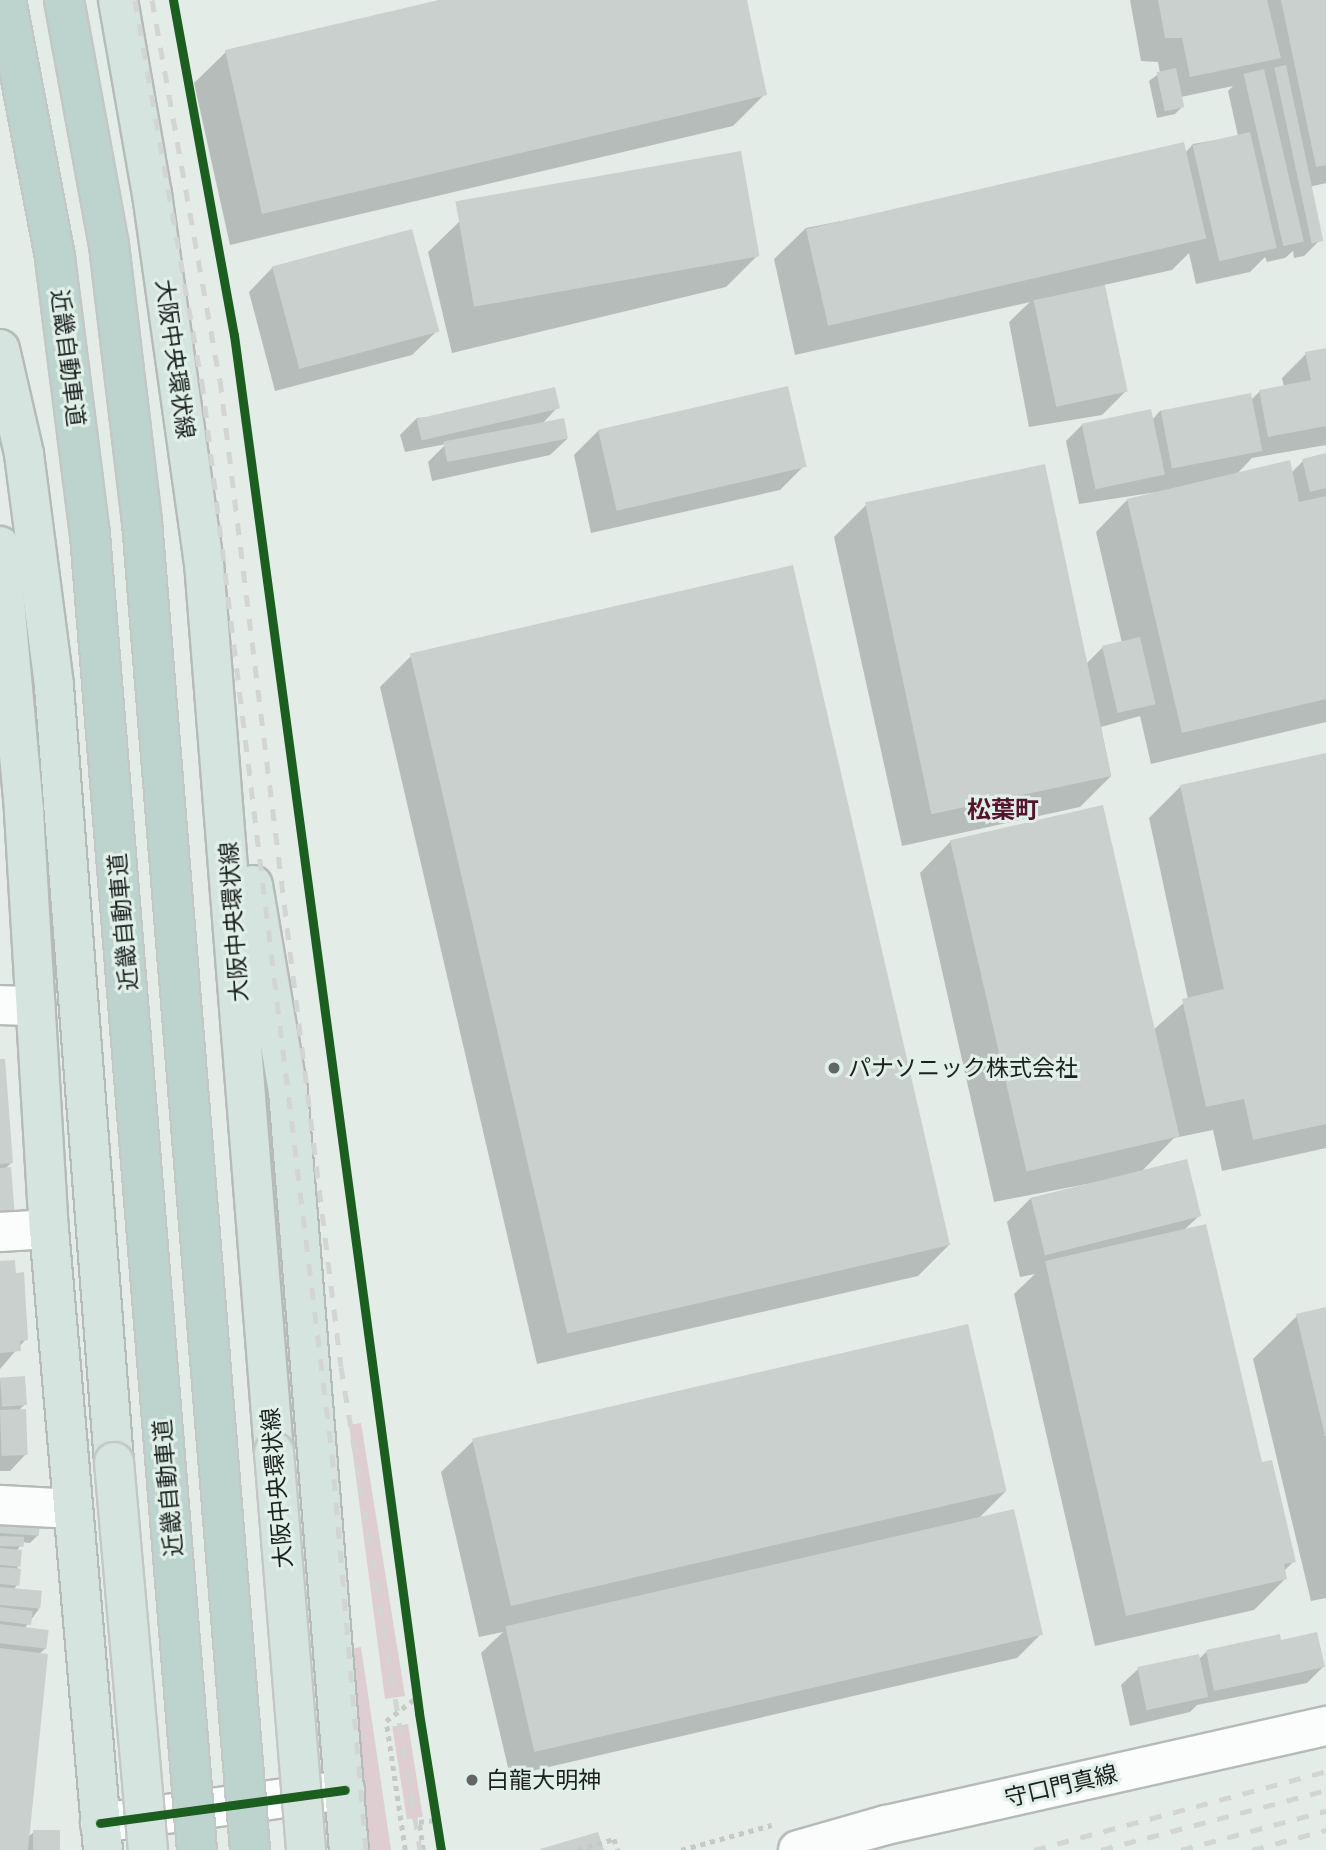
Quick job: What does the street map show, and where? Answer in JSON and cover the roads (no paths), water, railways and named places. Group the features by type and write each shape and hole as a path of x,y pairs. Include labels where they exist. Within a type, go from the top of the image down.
{"highway":[{"name":"近畿自動車道","path":"6,0 55,258 90,535 197,1850"},
{"path":"64,0 109,245 142,522 250,1850"}],"main road":[{"name":"大阪中央環状線","path":"118,0 152,194 213,648 306,1850"},
{"path":"0,349 24,454 54,686 114,1462 148,1850"},
{"path":"0,546 12,813 17,1006 49,1229 102,1836 345,1790"},
{"path":"213,648 288,1091 349,1850"},
{"path":"0,1232 49,1229"},
{"path":"0,1505 73,1509"},
{"name":"守口門真線","path":"798,1850 886,1825 1326,1726"}],"railway":[{"path":"135,0 202,382 332,1455 366,1850"},
{"path":"152,0 220,380 341,1367 420,1850"},
{"path":"1034,1850 1326,1771"},
{"path":"1101,1850 1326,1790"},
{"path":"1181,1850 1326,1811"},
{"path":"1252,1850 1326,1830"}],"place":[{"name":"パナソニック株式会社","path":"834,1068"},
{"name":"白龍大明神","path":"472,1780"}],"district":[{"name":"松葉町","path":"1003,810"}]}
